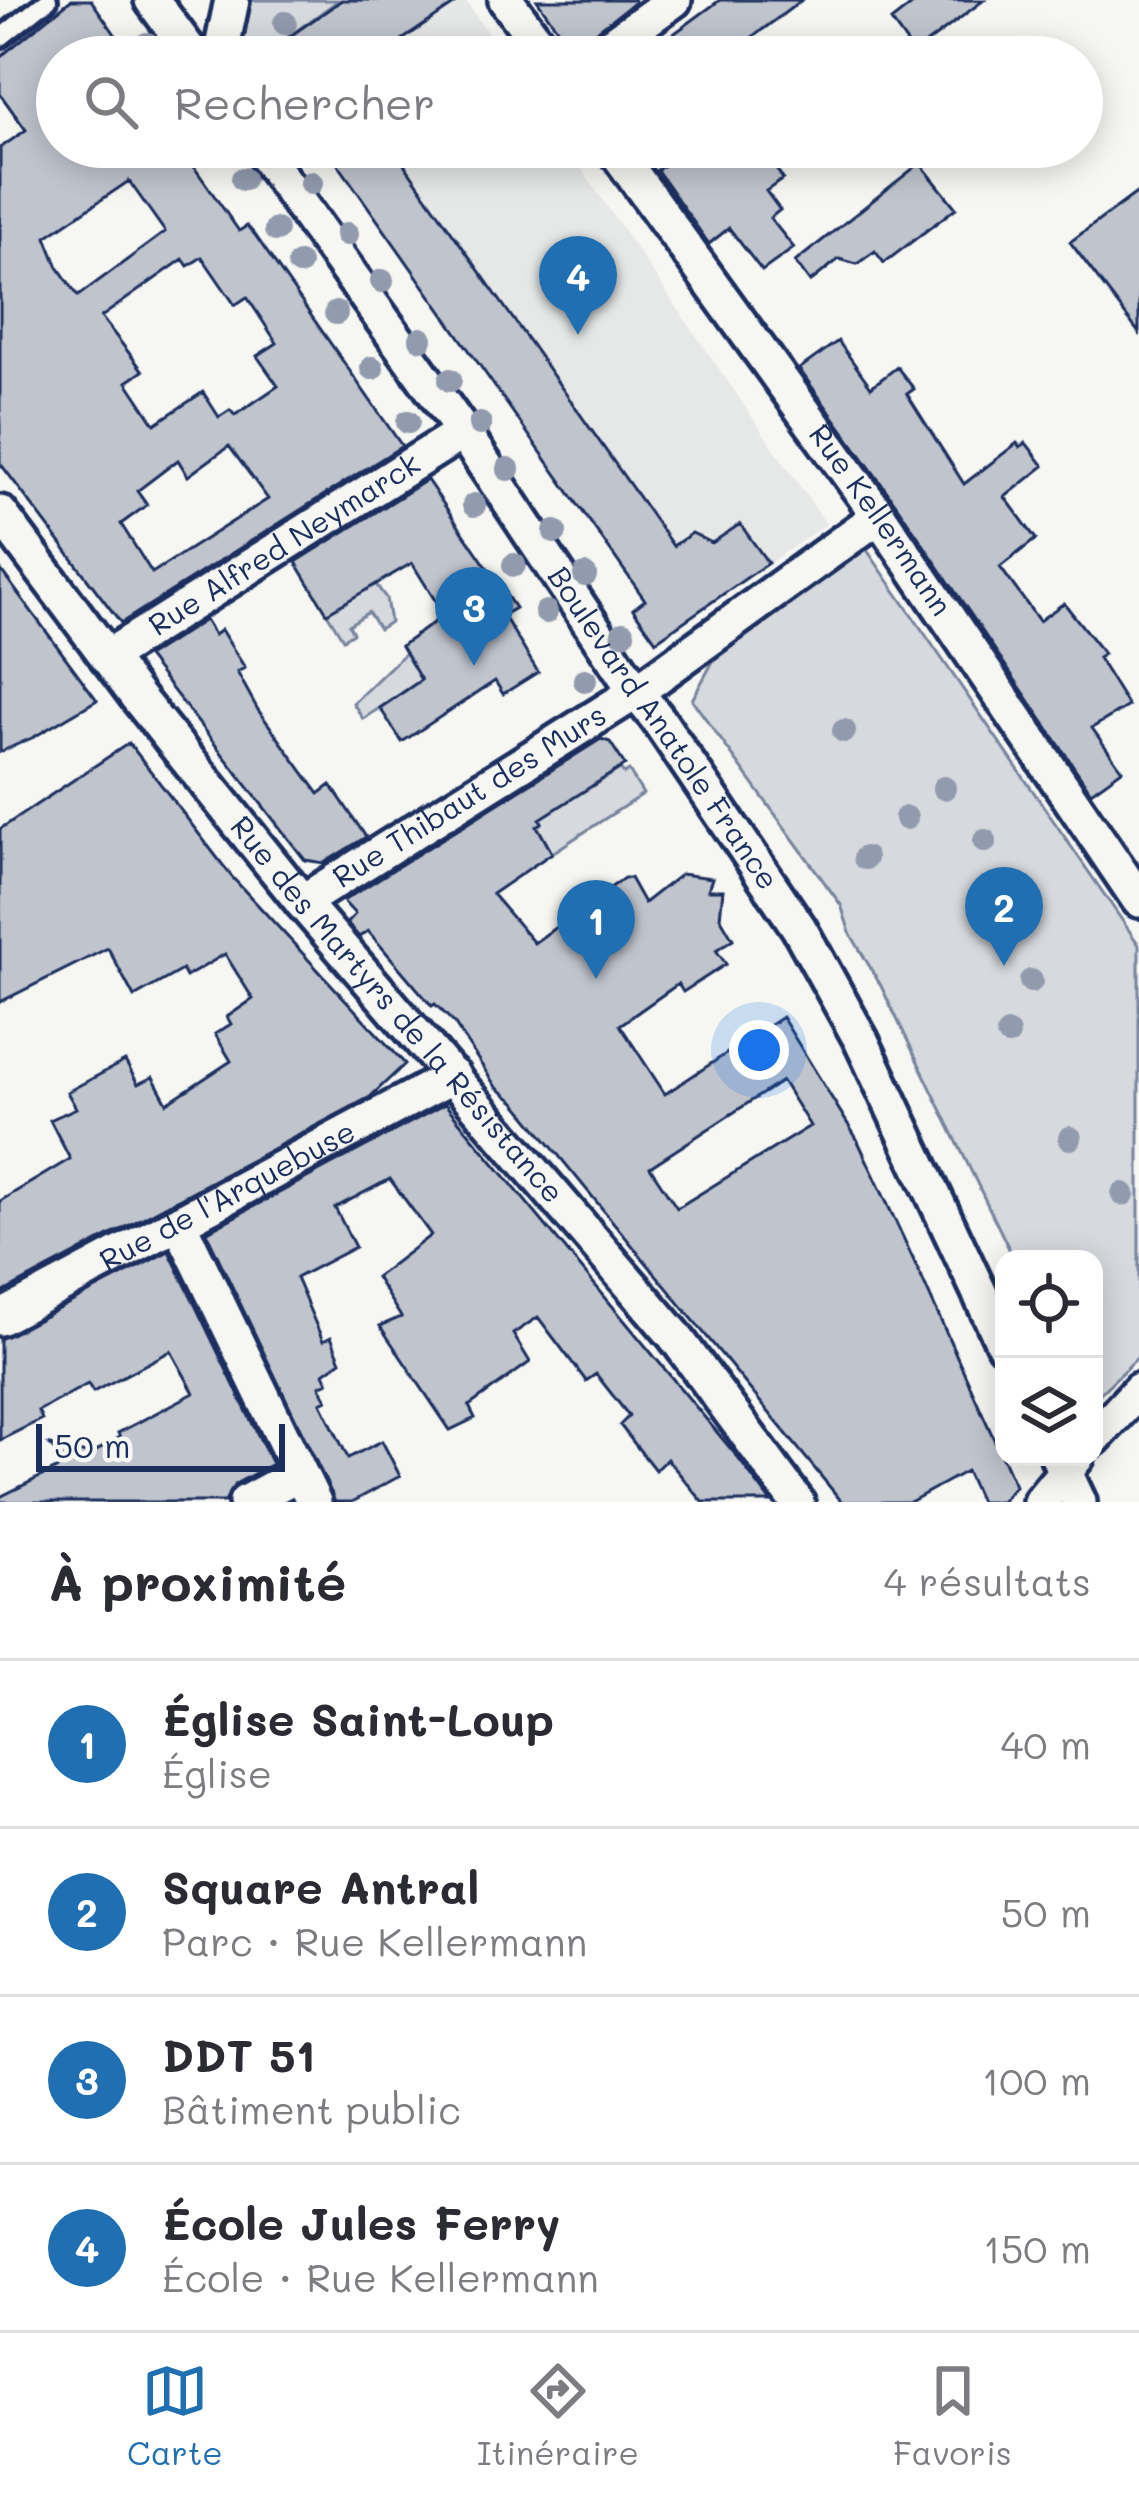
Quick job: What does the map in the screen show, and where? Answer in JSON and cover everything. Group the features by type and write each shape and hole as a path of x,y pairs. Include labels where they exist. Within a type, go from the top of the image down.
{"street":[{"path":"152,0 179,36"},
{"path":"224,36 232,0"},
{"path":"506,0 533,36"},
{"path":"623,36 674,0"},
{"name":"Boulevard Anatole France","path":"274,168 464,432 635,692 799,928 861,1040 995,1327"},
{"name":"Rue Kellermann","path":"628,168 879,516 1139,900"},
{"name":"Rue Alfred Neymarck","path":"106,657 464,432"},
{"name":"Rue des Martyrs de la Résistance","path":"0,513 106,657 302,902 674,1335 797,1502"},
{"name":"Rue Thibaut des Murs","path":"302,902 635,692 879,516"},
{"name":"Rue de l'Arquebuse","path":"0,1318 452,1076"},
{"path":"179,1223 306,1488 246,1502"},
{"path":"1103,1428 1139,1390"},
{"path":"1040,1502 1064,1466"},
{"path":"1068,1466 1079,1502"}],"lane":[{"path":"0,38 47,0"}],"shaded area":[{"path":"251,0 339,0 289,36 245,36"},
{"path":"342,0 465,0 490,36 290,36"},
{"path":"342,168 580,168 826,524 656,641 633,609 645,600"},
{"path":"865,547 1139,945 1139,1356 1103,1390 1103,1250 1010,1250 881,986 850,933 841,905 692,700 717,654"},
{"path":"375,583 386,598 390,622 379,629 368,612 349,625 353,633 343,639 327,613"},
{"path":"405,653 425,678 363,719 353,703"},
{"path":"620,769 624,774 629,771 643,794 552,853 537,826 542,822 535,811"}],"building":[{"path":"71,0 91,0 116,36 36,36 36,168 195,168 239,231 247,226 255,235 402,446 121,623 0,463 0,148 26,130 0,94 0,57","holes":["129,181 165,232 78,296 58,267 46,237","202,257 235,305 247,297 277,343 257,356 278,386 235,415 230,410 219,417 203,392 155,424 127,382 143,371 101,317 183,259 188,266","229,446 268,499 152,573 121,524 147,505 137,491 178,460 188,476"]},
{"path":"342,0 461,0 408,36 290,36"},
{"path":"537,0 635,2 590,36 562,36"},
{"path":"720,0 802,0 754,36 671,36"},
{"path":"918,0 984,0 936,36 902,36 891,21"},
{"path":"341,168 407,168 673,546 692,533 712,543 740,524 768,563 656,641 633,609 645,600"},
{"path":"775,168 783,179 766,191 780,210 770,218 794,248 762,271 729,228 709,244 657,170"},
{"path":"914,168 924,168 956,208 884,263 875,251 857,264 839,259 810,282 795,262"},
{"path":"1139,191 1139,333 1070,242"},
{"path":"838,341 871,387 897,367 914,389 907,394 964,484 1017,443 1020,447 1026,443 1044,466 1005,497 1036,539 1000,567 1039,621 1064,603 1104,654 1098,658 1128,706 1092,728 1122,770 1091,792 799,369"},
{"path":"427,480 515,608 503,615 538,672 503,694 495,681 402,742 380,708 421,680 401,646 444,615 412,563 327,613 296,562"},
{"path":"0,569 97,700 0,752"},
{"path":"205,620 214,635 221,630 245,668 237,672 258,710 319,794 331,785 366,837 324,863 305,860 147,657"},
{"path":"601,739 610,742 625,765 540,819 537,826 552,853 492,894 534,943 624,878 630,878 644,903 681,874 712,878 708,890 723,890 720,917 733,939 716,950 726,964 683,992 678,984 620,1025 665,1094 782,1017 857,1139 915,1263 995,1441 995,1466 1006,1466 1015,1486 1001,1502 980,1502 966,1471 910,1502 842,1502 515,1102 496,1087 454,1023 432,1006 368,931 359,937 347,923 355,914 343,901","holes":["782,1081 810,1126 677,1208 650,1167"]},
{"path":"129,743 232,877 405,1064 370,1097 0,1294 0,1201 70,1159 50,1120 76,1108 67,1092 125,1061 138,1084 153,1077 167,1103 231,1061 215,1034 231,1024 227,1017 253,999 225,954 186,977 182,970 134,997 108,948 0,1002 0,829"},
{"path":"445,1104 771,1502 703,1502 667,1459 655,1470 620,1425 629,1416 596,1374 586,1381 538,1317 513,1334 530,1362 469,1406 475,1418 450,1430 380,1326 401,1317 376,1277 431,1235 390,1179 335,1208 355,1247 296,1278 323,1341 331,1337 341,1361 324,1373 328,1382 320,1386 327,1400 321,1403 348,1458 382,1441 400,1476 352,1502 335,1502 206,1232"},
{"path":"169,1251 272,1464 235,1484 225,1502 0,1502 0,1497 66,1464 50,1445 90,1455 120,1437 118,1433 194,1393 171,1351 93,1392 88,1384 38,1411 42,1419 0,1440 0,1339"}],"place":[{"name":"École Jules Ferry","path":"578,335"},
{"name":"DDT 51","path":"474,666"},
{"name":"Square Antral","path":"1004,966"},
{"name":"Église Saint-Loup","path":"596,979"}]}
